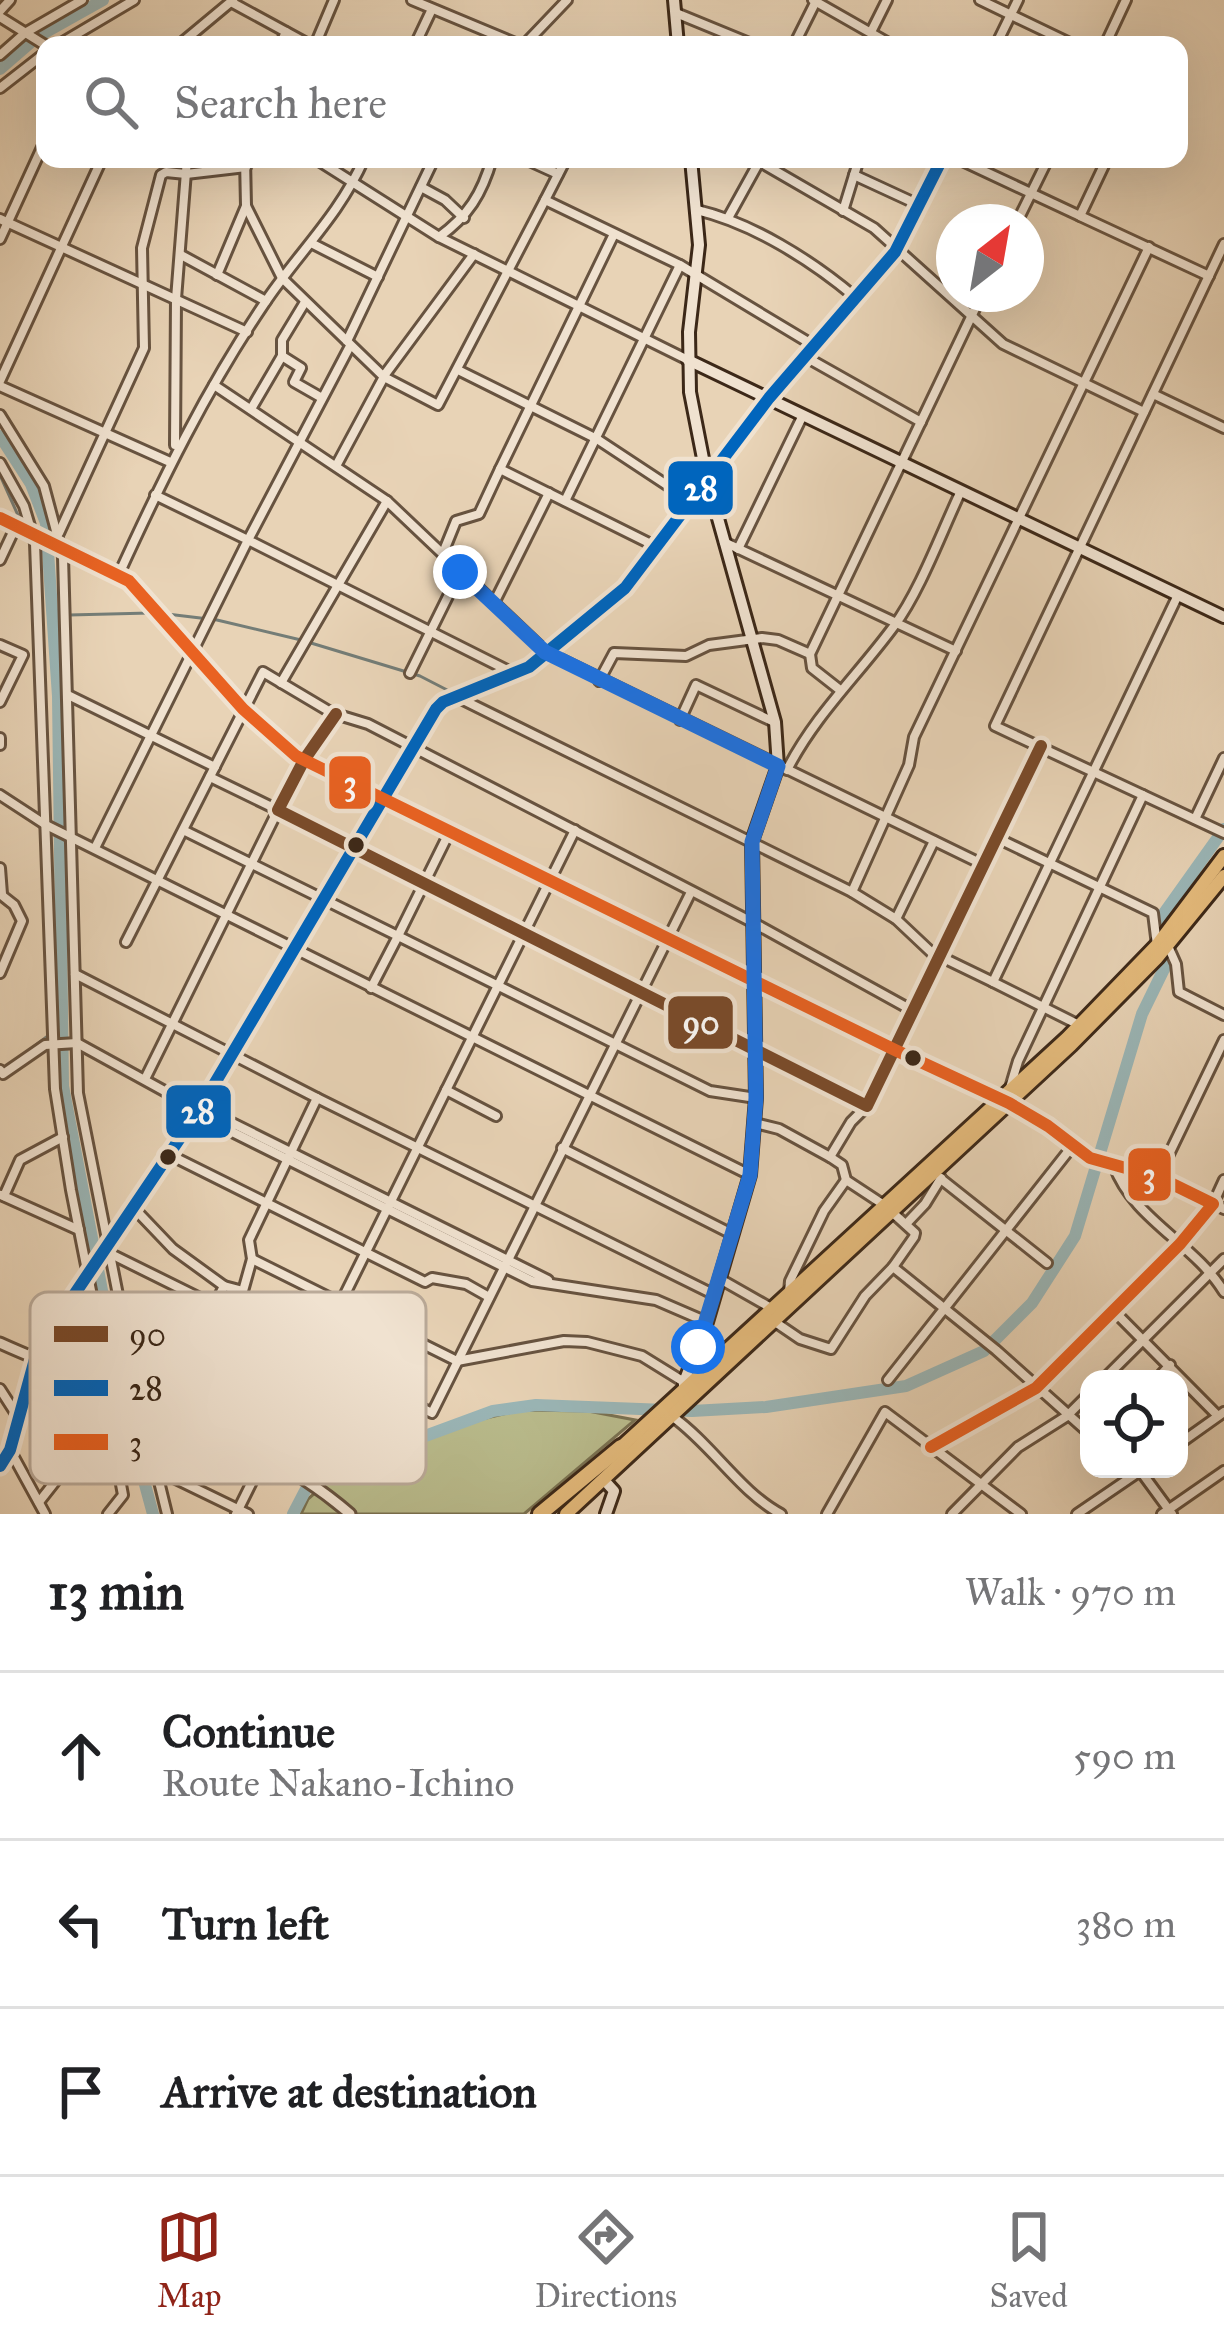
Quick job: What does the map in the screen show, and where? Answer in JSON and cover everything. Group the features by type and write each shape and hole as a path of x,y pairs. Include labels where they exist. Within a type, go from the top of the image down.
{"highway":[{"path":"540,1514 621,1447"}],"main road":[{"path":"674,6 677,36"},
{"path":"566,1514 672,1412 684,1392 750,1175 755,1123 752,842 782,768 775,722 707,479 688,360 698,276 692,168"},
{"path":"688,360 1224,617"},
{"path":"774,1316 789,1293 888,1209 943,1173 1006,1097 1161,950 1169,930 1224,856"},
{"path":"684,1392 774,1316 1161,950 1224,876"},
{"path":"550,1514 653,1418 672,1412"},
{"path":"604,1480 614,1491 607,1511"}],"street":[{"path":"10,0 0,14 36,42"},
{"path":"0,55 25,33 82,0"},
{"path":"73,36 134,0"},
{"path":"316,36 334,0"},
{"path":"412,0 494,36"},
{"path":"531,36 567,0"},
{"path":"872,30 886,0"},
{"path":"980,0 1055,36"},
{"path":"1000,36 1018,0"},
{"path":"1109,36 1126,0"},
{"path":"190,36 233,1 294,36"},
{"path":"798,36 814,1 880,36"},
{"path":"674,6 736,36"},
{"path":"420,36 432,9"},
{"path":"284,36 286,32"},
{"path":"0,88 36,57"},
{"path":"0,239 4,220 36,158"},
{"path":"98,168 0,383 170,462"},
{"path":"176,451 176,298 186,168"},
{"path":"118,1292 78,1093 68,695 58,531 144,347 142,248 161,176 219,168"},
{"path":"218,275 246,206 246,168"},
{"path":"333,168 439,237 688,360"},
{"path":"119,574 170,462 214,385 266,301 313,244 360,168"},
{"path":"94,848 322,398 430,168"},
{"path":"439,237 464,218 489,168"},
{"path":"545,168 558,174"},
{"path":"246,206 282,278 305,302 384,377 438,405 561,168"},
{"path":"728,218 753,168"},
{"path":"770,168 874,228 1003,344 1144,412"},
{"path":"843,211 855,168"},
{"path":"859,168 919,206"},
{"path":"76,1292 198,1110 436,710 529,667 625,588 769,398 898,248 938,168"},
{"path":"977,168 1209,276"},
{"path":"1026,204 1044,168"},
{"path":"1080,216 1103,168"},
{"path":"421,187 464,218"},
{"path":"545,200 680,265 813,345"},
{"path":"697,210 728,218 815,267 855,297"},
{"path":"4,220 247,332"},
{"path":"442,554 456,521 478,514 614,234"},
{"path":"313,244 378,277"},
{"path":"1220,831 995,726 1224,244"},
{"path":"852,892 909,765 914,737 1149,248"},
{"path":"336,466 384,377 474,254"},
{"path":"181,255 266,301"},
{"path":"565,501 680,265"},
{"path":"251,409 282,356 282,340 305,302"},
{"path":"840,690 812,668 810,654 973,312"},
{"path":"282,356 301,368 294,382 322,398"},
{"path":"804,356 921,422"},
{"path":"458,370 597,439 691,501"},
{"path":"214,385 387,501 545,652 984,865"},
{"path":"1153,394 1224,428"},
{"path":"738,549 803,415"},
{"path":"0,416 44,486 60,546"},
{"path":"0,463 24,506 38,578 52,1039 63,1137 91,1292"},
{"path":"500,469 657,547"},
{"path":"782,768 896,624 961,490"},
{"path":"494,603 549,493"},
{"path":"155,495 514,674"},
{"path":"281,683 387,501"},
{"path":"0,518 119,574 139,589 243,709 280,745 304,760 895,1050 1006,1097 1090,1158 1158,1177 1224,1209"},
{"path":"0,560 27,532"},
{"path":"724,542 956,651"},
{"path":"410,673 460,572"},
{"path":"993,982 1178,595"},
{"path":"599,681 614,653 686,656 704,646 778,640 810,654"},
{"path":"0,645 23,655 0,702"},
{"path":"126,942 263,672 336,714 368,724 752,922 914,1012"},
{"path":"680,720 696,686 775,722"},
{"path":"68,695 215,767"},
{"path":"456,697 852,892 896,919 940,957 1079,1025"},
{"path":"145,1078 304,760 336,714"},
{"path":"830,1157 867,1106 1041,746"},
{"path":"1195,819 1224,758"},
{"path":"210,777 867,1106"},
{"path":"0,795 46,825 750,1175"},
{"path":"1006,1097 1018,1061 1143,795"},
{"path":"346,1292 575,830"},
{"path":"185,831 710,1091 756,1098"},
{"path":"371,988 450,831"},
{"path":"997,838 1153,913 1161,950 1176,964 1178,992 1224,1015"},
{"path":"896,919 934,841"},
{"path":"0,868 1,895 22,921 0,971"},
{"path":"426,1410 432,1413 691,892"},
{"path":"74,974 715,1295"},
{"path":"52,1039 76,1043 198,1110 506,1263 532,1281 656,1300 706,1322"},
{"path":"1,1073 52,1039"},
{"path":"1158,1177 1224,1040"},
{"path":"446,1090 496,1116"},
{"path":"131,1205 172,1250 224,1286 243,1292 252,1259 249,1240 317,1098"},
{"path":"720,1279 800,1339 831,1348 865,1296 914,1237 888,1209 846,1180 842,1165 779,1129 755,1123"},
{"path":"63,1137 20,1160 2,1196 79,1230"},
{"path":"888,1380 1074,1144"},
{"path":"562,1148 734,1234"},
{"path":"167,1154 425,1282 432,1278 466,1284 489,1297"},
{"path":"1110,1163 1136,1203 1224,1292"},
{"path":"905,1224 926,1204 943,1173 1047,1263"},
{"path":"789,1293 790,1281 821,1215 846,1180"},
{"path":"931,1447 1036,1388 1180,1244 1213,1204 1224,1180"},
{"path":"109,1246 192,1292"},
{"path":"252,1259 317,1292"},
{"path":"1113,1370 1224,1259"},
{"path":"893,1267 992,1346 1080,1426"},
{"path":"221,1292 224,1286"},
{"path":"1113,1310 1221,1414 1188,1438"},
{"path":"426,1346 457,1361 546,1343 587,1342 642,1356 684,1392"},
{"path":"0,1343 30,1357"},
{"path":"1166,1370 1171,1365"},
{"path":"30,1376 4,1458 45,1514"},
{"path":"0,1389 18,1417"},
{"path":"952,1514 1018,1448 1080,1403"},
{"path":"672,1412 764,1505 781,1514"},
{"path":"827,1514 885,1412 1021,1514"},
{"path":"1146,1478 1167,1512 1224,1472"},
{"path":"1077,1514 1129,1478"},
{"path":"39,1502 53,1484"},
{"path":"109,1514 123,1495 121,1484"},
{"path":"158,1484 167,1514"},
{"path":"184,1484 241,1513 253,1484"},
{"path":"313,1484 350,1514"}],"green space":[{"path":"521,1410 588,1411 635,1420 524,1514 301,1514 308,1499 325,1484 426,1484 426,1437"}],"waterway":[{"path":"39,36 103,0"},
{"path":"0,69 36,38"},
{"path":"0,436 31,484 46,523 58,696 63,1086 102,1292"},
{"path":"0,475 21,522"},
{"path":"69,615 150,613"},
{"path":"167,614 217,620 301,640"},
{"path":"311,643 420,676 453,693"},
{"path":"426,1436 493,1411 536,1405 692,1411 766,1407 906,1386 984,1351 1032,1303 1075,1236 1142,1014 1164,969 1162,916 1224,829"},
{"path":"763,844 819,872"},
{"path":"24,1054 61,1026"},
{"path":"145,1484 153,1514"},
{"path":"293,1514 311,1484"}],"transit line":[{"name":"28","path":"76,1292 199,1110 436,709 529,667 625,588 769,398 895,252 937,168"},
{"name":"3","path":"0,518 129,581 243,709 296,756 1009,1103 1090,1158 1158,1177 1213,1204 1180,1244 1036,1388 931,1447"},
{"name":"90","path":"336,714 304,760 278,810 867,1106 1041,746"},
{"name":"28","path":"0,1466 10,1450 30,1377"}],"route":[{"path":"460,572 545,652 778,766 752,842 756,1098 750,1175 698,1347"}]}
